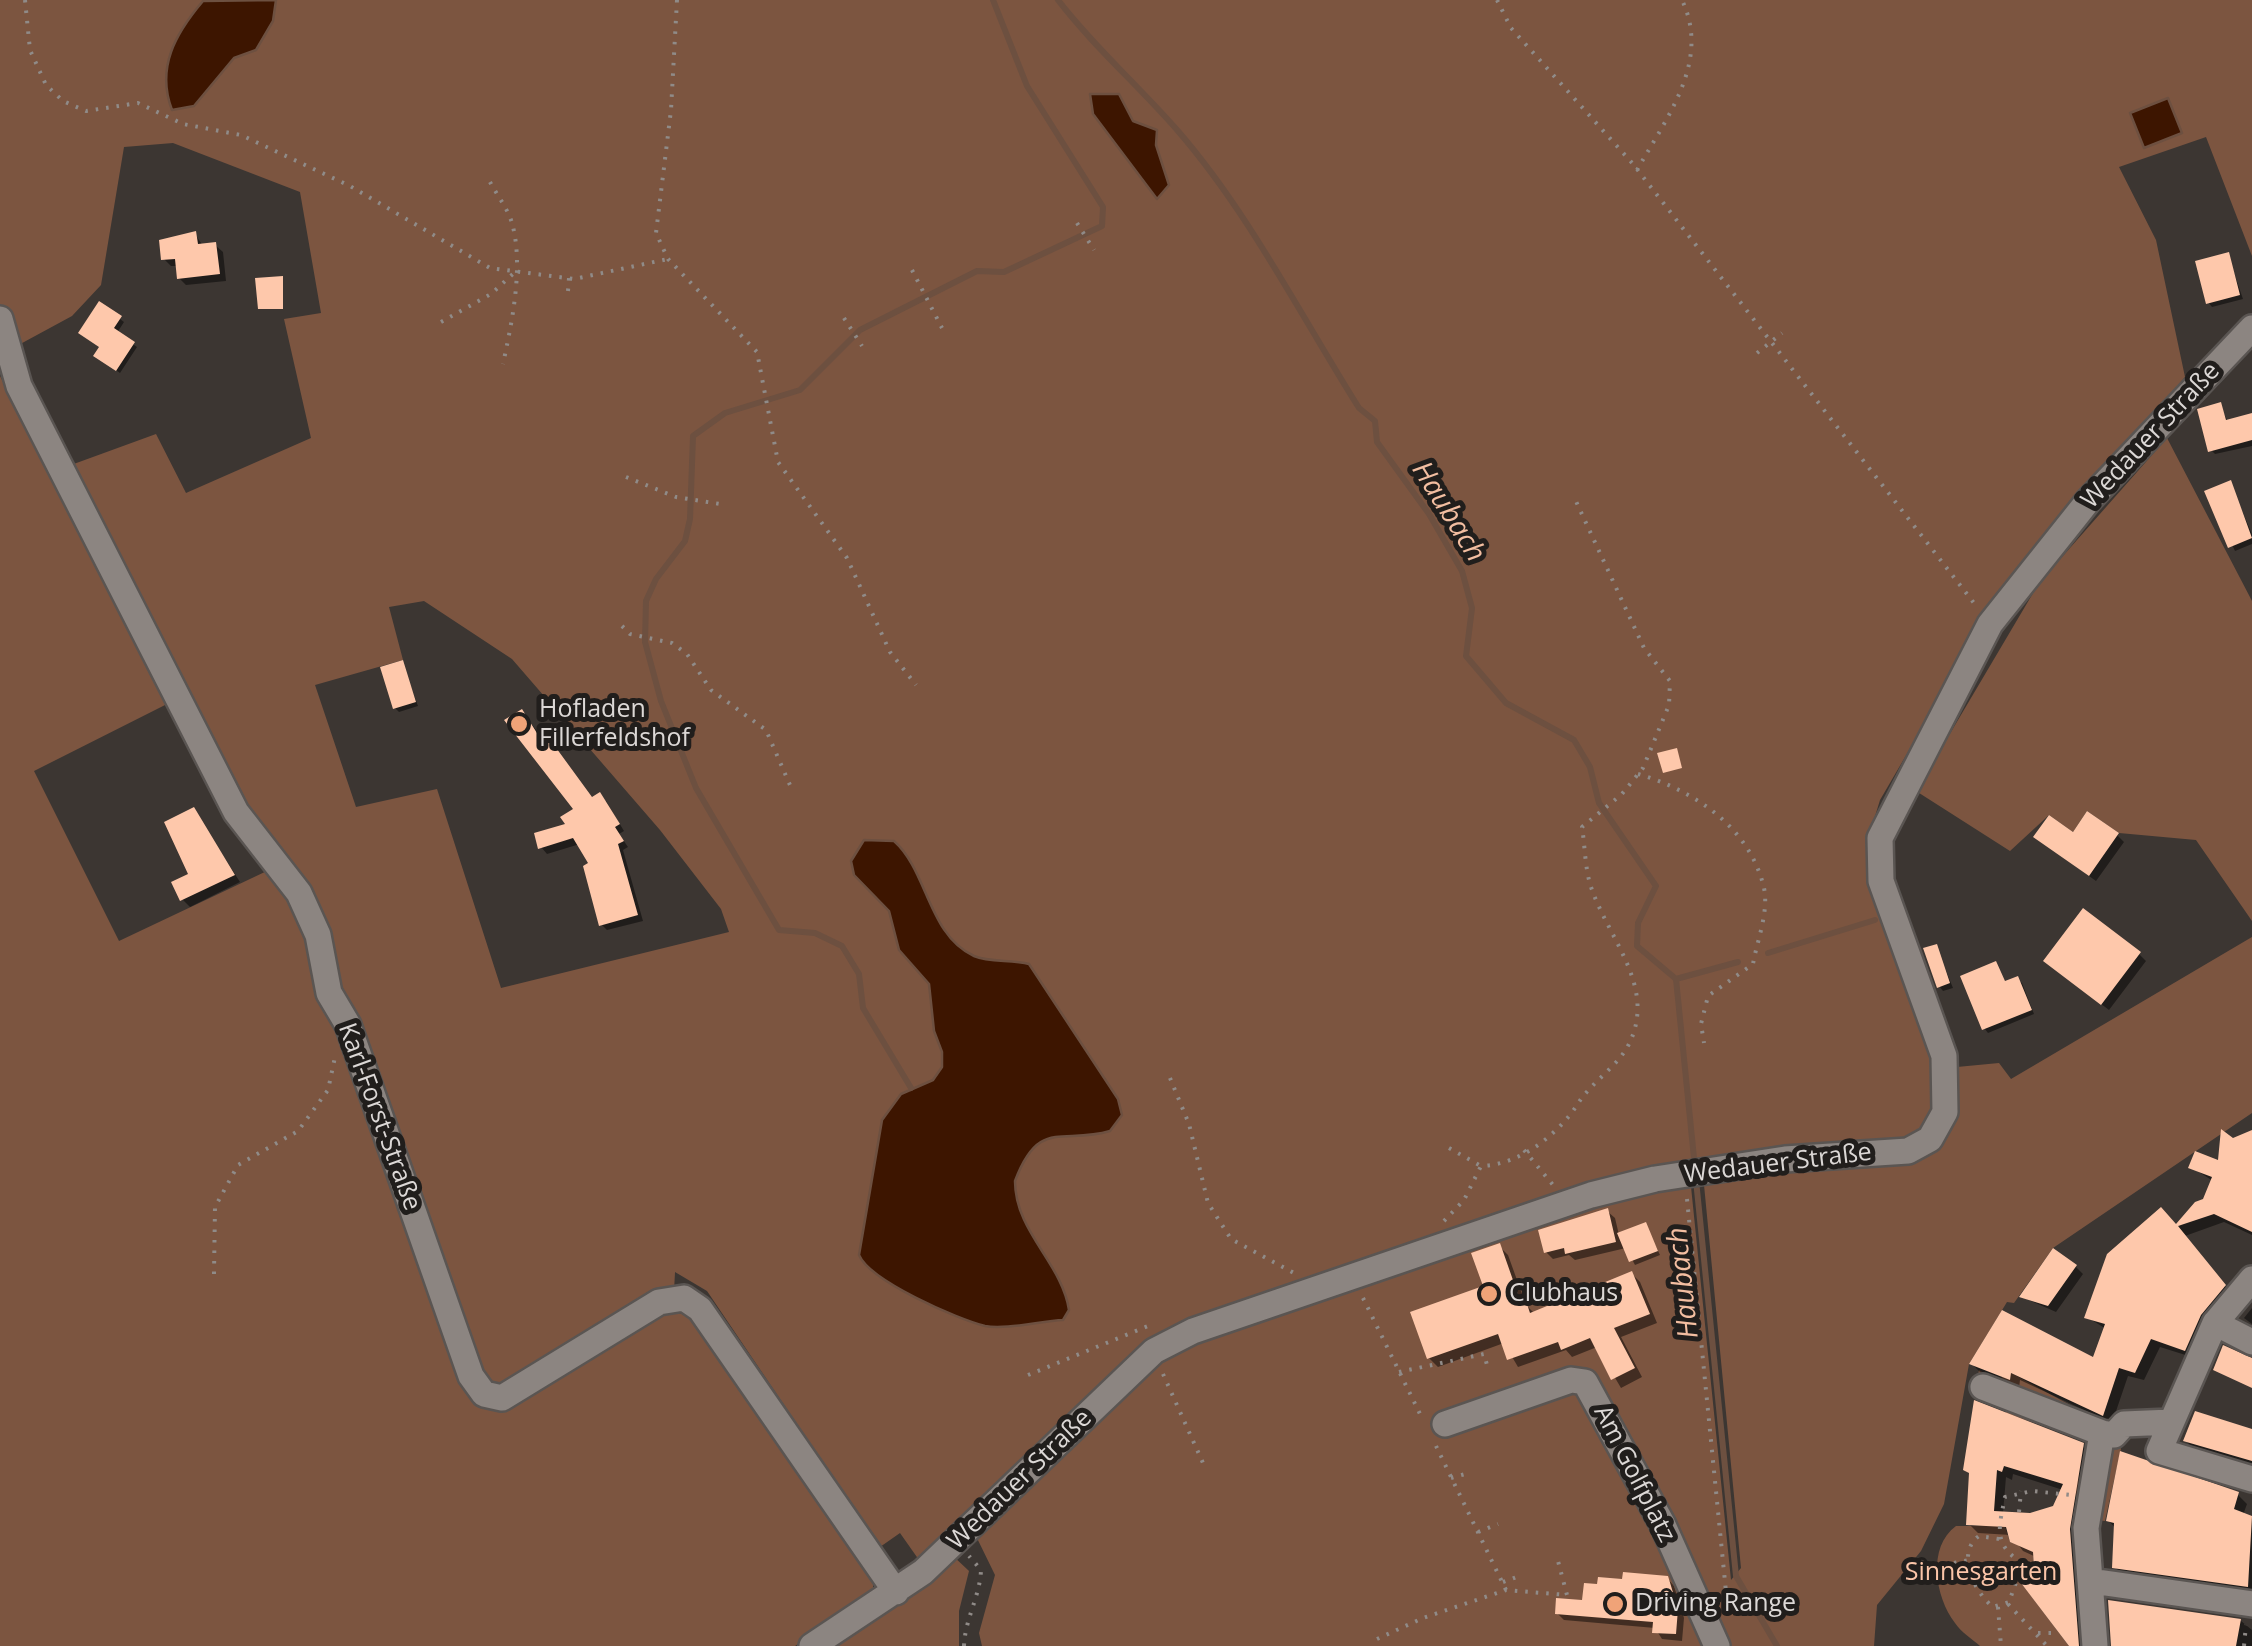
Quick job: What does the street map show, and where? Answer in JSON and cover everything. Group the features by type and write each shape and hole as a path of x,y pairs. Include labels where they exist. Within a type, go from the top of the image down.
{"street":[{"name":"Karl-Forst-Straße","path":"0,319 19,386 236,812 299,894 318,936 328,993 348,1025 471,1376 484,1394 502,1398 519,1392 660,1302 684,1298 700,1308 896,1592"},
{"name":"Wedauer Straße","path":"812,1646 896,1592 956,1542 1154,1350 1193,1331 1569,1203 1694,1173 1784,1158 1908,1150 1930,1138 1945,1112 1944,1056 1882,880 1880,838 1990,624 2088,500 2252,328"},
{"path":"2252,1279 2215,1323 2159,1451 2252,1478"},
{"path":"2215,1323 2252,1342"},
{"name":"Am Golfplatz","path":"1445,1424 1571,1380 1585,1382 1663,1525 1717,1646"},
{"path":"1983,1386 2102,1433 2114,1435 2124,1424 2172,1422"},
{"path":"2095,1646 2086,1528 2102,1433"},
{"path":"2091,1581 2252,1604"}],"path":[{"path":"25,0 30,50 46,85 63,101 86,111 138,102 183,124 241,135 350,186 464,256 514,274 569,278 668,259"},
{"path":"677,0 671,110 656,233 668,259 757,352 778,462 846,558 890,652 916,686"},
{"path":"1497,0 1512,28 1637,170 1990,624"},
{"path":"1637,170 1689,70 1694,35 1682,0"},
{"path":"490,182 512,220 512,319 503,364"},
{"path":"1078,223 1094,250"},
{"path":"912,270 942,328"},
{"path":"440,322 492,294 514,274"},
{"path":"568,292 569,278"},
{"path":"844,318 862,346"},
{"path":"1757,353 1782,333"},
{"path":"626,477 676,498 720,504"},
{"path":"1449,1148 1480,1166 1496,1166 1561,1131 1583,1096 1627,1047 1641,1012 1636,986 1590,886 1582,827 1638,774 1670,705 1670,681 1644,648 1574,497"},
{"path":"622,626 630,634 657,638 687,654 711,690 766,730 793,792"},
{"path":"1638,774 1700,798 1742,845 1764,888 1753,964 1708,996 1701,1024 1704,1043"},
{"path":"214,1274 215,1207 238,1165 298,1130 328,1090 339,1040 348,1025"},
{"path":"1170,1078 1189,1124 1208,1204 1231,1239 1298,1275 1280,1281"},
{"path":"1524,1150 1569,1203"},
{"path":"1442,1223 1464,1200 1480,1166"},
{"path":"1694,1173 1728,1616"},
{"path":"1028,1375 1160,1321"},
{"path":"1154,1350 1179,1418 1203,1462"},
{"path":"1399,1372 1484,1354 1487,1365"},
{"path":"1451,1478 1469,1473"},
{"path":"2020,1512 2021,1491"},
{"path":"2008,1604 2018,1567 2000,1539 2004,1497 2021,1491 2090,1493"},
{"path":"1478,1532 1498,1524"},
{"path":"2000,1539 1974,1539 1969,1560 1978,1590 1990,1605 2008,1604"},
{"path":"956,1542 981,1570 966,1617 964,1646"},
{"path":"1954,1562 1969,1560"},
{"path":"1377,1640 1423,1618 1506,1590 1567,1595 1558,1561"},
{"path":"2018,1567 2034,1564"},
{"path":"1503,1582 1522,1575"},
{"path":"2008,1604 2048,1646"},
{"path":"1998,1607 2001,1646"},
{"path":"2036,1633 2058,1633"}],"green space":[{"path":"0,0 2252,0 2252,256 2206,137 2119,167 2156,240 2185,377 2026,564 1981,627 1880,800 1866,846 1870,885 1936,1069 1999,1063 2011,1079 2252,937 2252,1113 2053,1248 2014,1303 2007,1302 1969,1364 1944,1504 1921,1551 1877,1605 1874,1646 982,1646 979,1633 995,1575 975,1534 919,1560 900,1533 880,1547 707,1291 675,1272 673,1311 694,1318 873,1579 873,1595 795,1646 0,1646 0,376 171,702 34,771 119,941 269,870 71,465 156,434 186,493 311,438 284,319 321,313 300,192 173,143 124,147 101,285 72,316 0,355","holes":["424,601 512,659 660,830 721,909 729,932 501,988 437,789 356,807 315,685 403,660 389,607","1702,1164 1741,1568 1731,1580 1689,1167"]},
{"path":"2167,438 2252,601 2252,921 2196,840 2119,833 2087,811 2073,832 2049,815 2010,851 1916,791 2039,583"},
{"path":"1979,1370 1999,1382 2006,1370 2112,1428 2121,1449 2105,1521 2079,1518 2075,1488 2095,1437 2076,1430 2073,1436 2006,1413 2007,1403 1974,1399"},
{"name":"Sinnesgarten","path":"1956,1526 2005,1526 2010,1542 2033,1546 2035,1583 2022,1584 2069,1646 1980,1646 1960,1629 1943,1600 1937,1573 1941,1546"},
{"path":"952,1555 969,1571 959,1611 959,1646 825,1646"}],"shaded area":[{"path":"276,0 273,21 256,50 234,58 194,106 172,110 167,66 184,26 203,1"},
{"path":"1090,94 1119,94 1133,121 1157,130 1156,145 1169,185 1157,199 1093,114"},
{"path":"2168,98 2182,133 2144,148 2130,113"},
{"path":"864,840 894,841 914,869 937,918 959,946 980,958 1029,964 1118,1099 1122,1115 1110,1131 1043,1141 1033,1148 1015,1181 1022,1216 1065,1293 1069,1310 1063,1320 1003,1327 972,1322 896,1287 859,1255 882,1120 901,1094 933,1080 942,1067 929,984 899,950 889,911 854,875 851,861"}],"building":[{"path":"196,231 198,244 216,242 220,274 177,279 175,259 161,260 159,240"},
{"path":"2229,252 2240,295 2206,304 2195,261"},
{"path":"283,276 283,309 258,309 255,278"},
{"path":"99,301 122,316 114,328 135,342 116,371 93,356 99,347 78,333"},
{"path":"2221,402 2226,420 2252,413 2252,440 2208,452 2197,409"},
{"path":"2231,480 2252,538 2228,548 2204,491"},
{"path":"403,660 416,702 393,709 380,667"},
{"path":"522,709 540,738 546,734 592,797 600,792 620,824 615,827 624,841 618,844 638,915 599,926 583,866 588,863 573,838 538,849 534,833 565,824 560,817 573,809 504,720"},
{"path":"1677,748 1682,768 1663,773 1657,753"},
{"path":"194,807 235,875 180,901 171,882 188,874 164,822"},
{"path":"2087,811 2119,833 2089,876 2033,837 2049,815 2073,832"},
{"path":"2083,908 2141,952 2101,1005 2043,961"},
{"path":"1937,944 1950,983 1937,988 1923,948"},
{"path":"1996,961 2005,981 2018,976 2032,1010 1982,1030 1960,976"},
{"path":"2221,1129 2233,1138 2252,1130 2252,1232 2214,1214 2178,1226 2226,1285 2201,1315 2185,1351 2151,1339 2135,1373 2119,1368 2103,1416 2011,1373 2010,1380 1969,1364 2002,1310 2093,1357 2105,1324 2084,1318 2107,1254 2161,1207 2176,1224 2195,1202 2203,1199 2212,1177 2188,1168 2195,1151 2218,1160"},
{"path":"1608,1208 1616,1242 1565,1254 1564,1248 1544,1253 1538,1230"},
{"path":"1646,1222 1658,1251 1629,1262 1617,1233"},
{"path":"1500,1243 1521,1303 1526,1301 1530,1313 1632,1271 1650,1314 1614,1328 1635,1368 1611,1380 1590,1338 1561,1350 1558,1342 1507,1360 1498,1334 1427,1359 1410,1312 1483,1286 1471,1253"},
{"path":"2053,1248 2077,1265 2048,1306 2019,1297"},
{"path":"2223,1345 2252,1358 2252,1388 2213,1370"},
{"path":"1974,1400 2084,1443 2070,1529 2079,1646 2069,1646 2021,1583 2035,1583 2033,1552 2010,1542 2006,1527 1966,1525 1969,1473 1963,1470","holes":["2004,1466 2063,1484 2053,1506 2030,1513 1994,1511 1997,1470 2002,1472"]},
{"path":"2195,1411 2252,1429 2252,1461 2183,1441"},
{"path":"2120,1451 2239,1492 2234,1509 2252,1516 2248,1587 2112,1568 2114,1523 2106,1521"},
{"name":"Driving Range","path":"1623,1572 1668,1576 1678,1609 1676,1634 1652,1633 1653,1622 1555,1614 1556,1598 1582,1600 1584,1583 1597,1584 1598,1577 1622,1579"},
{"path":"2108,1600 2241,1619 2236,1646 2111,1646"}],"waterway":[{"path":"911,1088 863,1008 859,974 842,946 815,933 779,930 696,788 661,701 645,642 646,601 656,579 685,541 690,519 693,436 725,413 800,390 860,330 977,271 1004,272 1102,226 1103,207 1027,86 993,0"},
{"name":"Haubach","path":"1058,0 1178,131 1228,196 1359,408 1375,421 1377,442 1429,514 1462,571 1472,608 1466,656 1506,703 1574,740 1590,767 1599,803 1656,886 1638,923 1637,946 1676,979 1695,1168"},
{"path":"1768,953 1875,920"},
{"path":"1676,979 1738,962"},
{"name":"Haubach","path":"1696,1180 1736,1576 1777,1646"}],"place":[{"name":"Hofladen Fillerfeldshof","path":"519,724"},
{"name":"Clubhaus","path":"1489,1294"},
{"name":"Driving Range","path":"1615,1604"}]}
